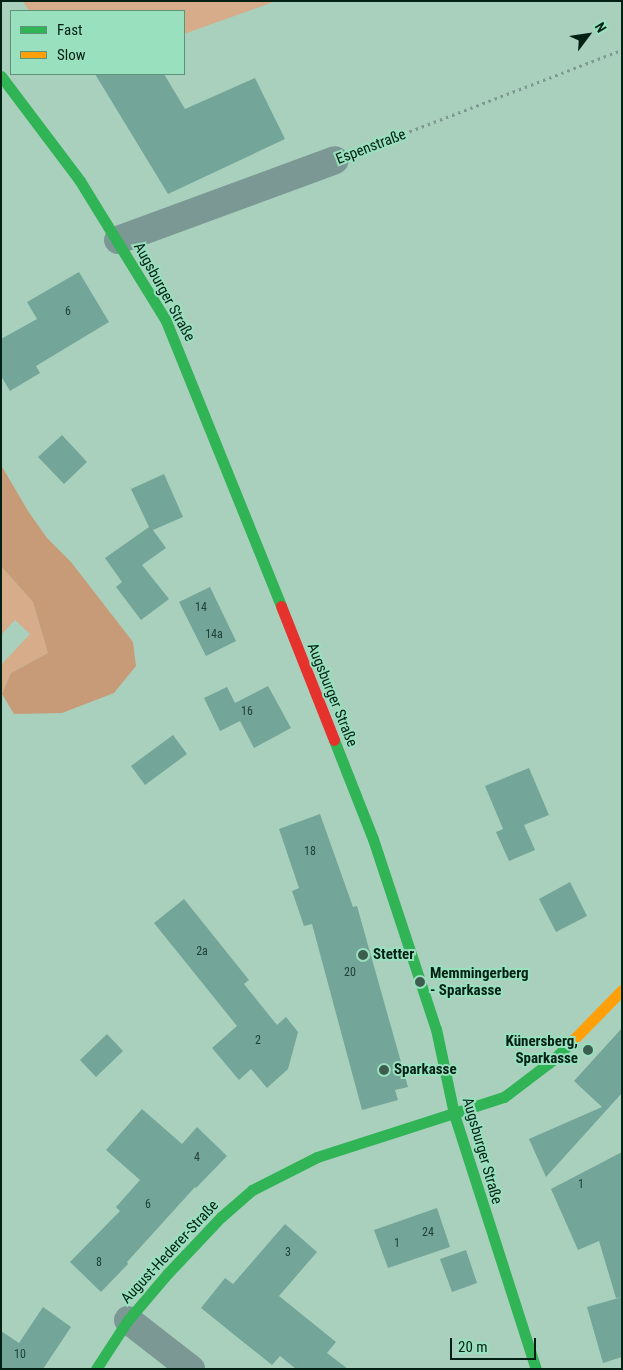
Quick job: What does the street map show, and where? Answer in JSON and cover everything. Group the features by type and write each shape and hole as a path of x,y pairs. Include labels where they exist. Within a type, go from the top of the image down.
{"street":[{"name":"Augsburger Straße","path":"1,76 80,181 118,240 166,321 192,381 373,839 436,1029 454,1114 536,1369"},
{"name":"Espenstraße","path":"118,240 335,160"},
{"name":"August-Hederer-Straße","path":"96,1369 128,1320 208,1230 252,1190 268,1180 317,1157 504,1097 554,1059 622,990"},
{"path":"128,1320 191,1369"}],"path":[{"name":"Espenstraße","path":"335,160 622,50"}],"shaded area":[{"path":"23,1 276,1 185,34 185,10 28,10"},
{"path":"1,465 28,511 47,538 71,562 133,642 136,666 114,693 62,713 14,714 2,694 11,673 48,653 33,602 1,566"},
{"path":"1,566 33,602 48,653 11,673 2,694 1,665 30,634 15,620 1,635"}],"building":[{"path":"96,75 165,75 185,109 255,78 285,139 168,194"},
{"path":"79,272 109,322 36,366 40,373 10,391 1,376 1,339 37,319 27,302"},
{"path":"62,435 87,462 64,484 38,457"},
{"path":"164,474 183,517 153,530 166,548 142,565 169,599 141,620 116,587 122,582 105,558 149,527 131,489"},
{"path":"210,587 236,641 206,656 179,602"},
{"path":"268,686 291,728 254,748 240,721 220,731 204,698 227,687 235,703"},
{"path":"173,735 187,754 145,785 131,766"},
{"path":"529,768 549,815 524,825 535,850 509,861 496,832 503,829 485,786"},
{"path":"320,814 353,907 357,906 408,1087 395,1090 398,1100 362,1110 312,924 304,926 292,891 299,888 279,829"},
{"path":"570,882 587,916 556,932 539,899"},
{"path":"184,899 249,980 244,984 277,1025 286,1017 298,1032 288,1069 267,1088 251,1069 239,1080 212,1048 237,1026 154,923"},
{"path":"622,1028 622,1093 546,1177 529,1139 602,1107 574,1081"},
{"path":"107,1034 123,1051 96,1077 80,1060"},
{"path":"142,1109 182,1144 197,1127 227,1156 195,1187 101,1292 70,1262 120,1211 116,1207 140,1180 106,1150"},
{"path":"622,1152 622,1297 616,1298 599,1241 578,1250 551,1189"},
{"path":"437,1208 450,1247 388,1268 374,1230"},
{"path":"285,1224 317,1252 279,1296 336,1342 327,1353 348,1369 296,1369 280,1356 272,1365 201,1308 225,1278 233,1284"},
{"path":"466,1250 477,1283 452,1292 440,1259"},
{"path":"622,1297 622,1357 603,1363 587,1307"},
{"path":"43,1307 71,1327 43,1369 1,1369 1,1331 19,1343"}],"traffic: fast":[{"path":"1,76 80,181 166,321 281,606"},
{"path":"334,740 373,839 436,1029 454,1114 536,1369"},
{"path":"96,1369 128,1320 168,1273 221,1217 252,1190 317,1157 504,1097 554,1059 574,1039"}],"traffic: slow":[{"path":"574,1039 622,990"}],"traffic: jam":[{"path":"281,606 334,740"}],"place":[{"name":"Stetter","path":"363,955"},
{"name":"Memmingerberg - Sparkasse","path":"420,982"},
{"name":"Künersberg, Sparkasse","path":"588,1050"},
{"name":"Sparkasse","path":"384,1070"}]}
